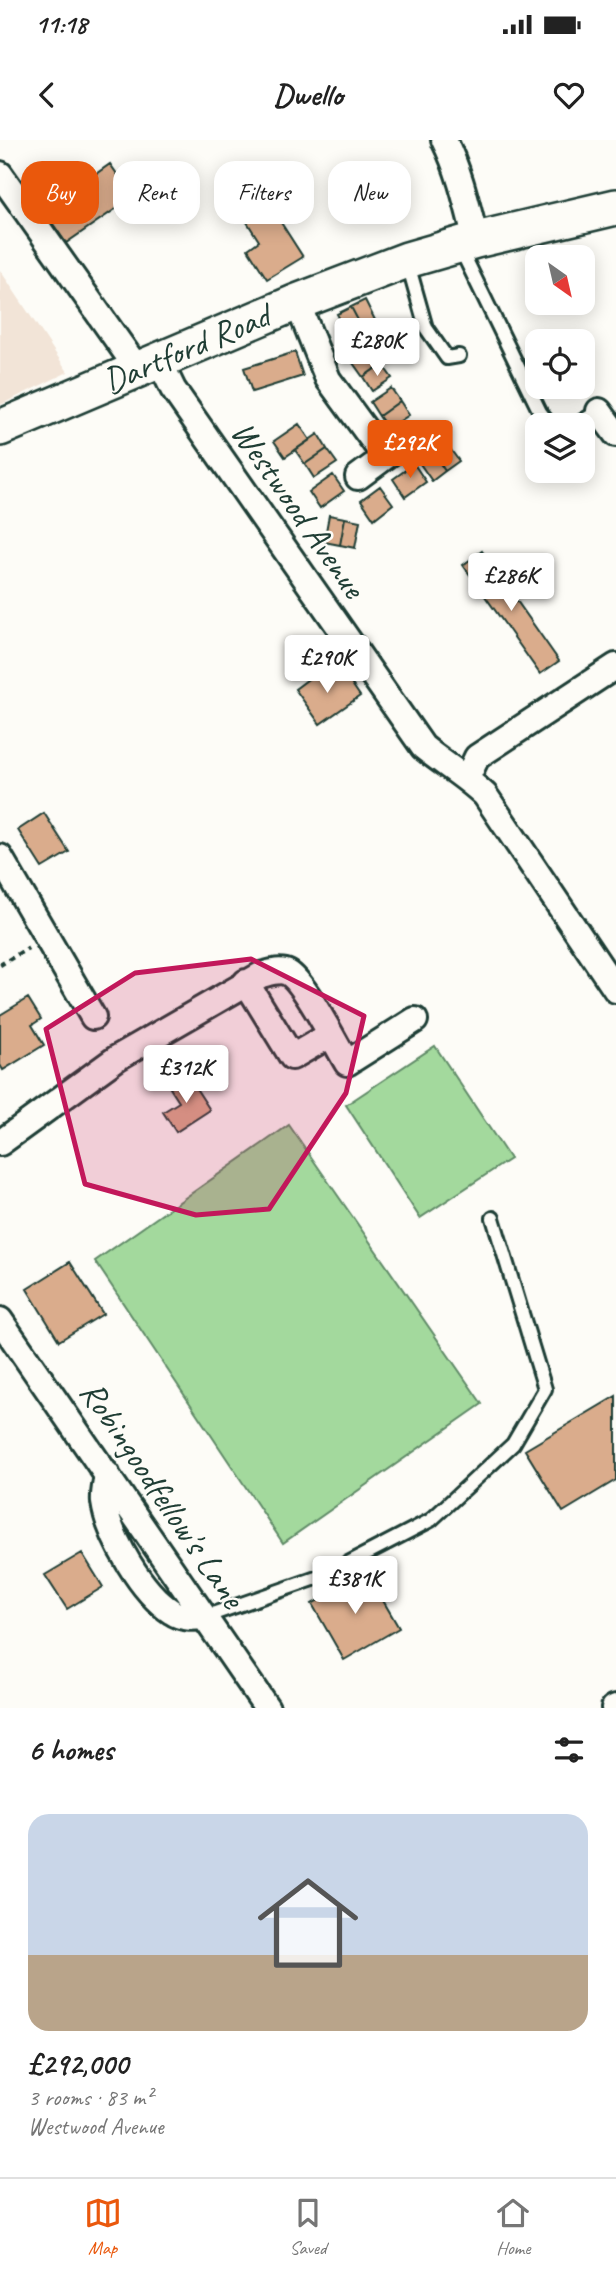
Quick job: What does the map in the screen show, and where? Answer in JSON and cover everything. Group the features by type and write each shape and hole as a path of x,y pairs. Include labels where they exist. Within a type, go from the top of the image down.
{"main road":[{"name":"Dartford Road","path":"0,428 297,302 407,260 469,242 616,207"}],"street":[{"path":"444,140 462,183 469,242"},
{"name":"Westwood Avenue","path":"0,174 148,364 173,389 423,747 467,778 485,795 616,990"},
{"path":"297,302 328,379 385,457"},
{"path":"599,411 616,435"},
{"path":"358,477 408,440"},
{"path":"467,778 477,757 616,666"},
{"path":"0,858 93,1017"},
{"path":"0,1143 117,1058 261,975 288,973 300,983 347,1063 415,1020"},
{"path":"246,982 292,1057 330,1035"},
{"name":"Robingoodfellow's Lane","path":"0,1320 268,1708"}],"lane":[{"path":"469,242 465,258 541,413"},
{"path":"407,260 426,328 447,358 458,356"},
{"path":"595,413 599,411"},
{"path":"204,1617 325,1575 431,1520 513,1444 545,1389 493,1217"}],"path":[{"path":"0,965 47,937"}],"highlighted area":[{"path":"251,959 364,1016 346,1093 269,1209 196,1215 85,1184 46,1029 135,973"}],"shaded area":[{"path":"0,270 68,372 0,405"}],"green space":[{"path":"435,1046 510,1159 420,1218 346,1105"},
{"path":"289,1125 482,1404 283,1543 95,1261"}],"building":[{"path":"110,164 113,168 113,211 99,220 99,172"},
{"path":"53,224 94,224 66,243"},
{"path":"248,224 282,224 303,257 267,279 248,249 259,241"},
{"path":"365,300 375,320 361,326 351,307"},
{"path":"351,307 361,326 347,333 337,314"},
{"path":"373,350 382,364 363,377 353,363"},
{"path":"295,352 303,376 252,392 244,368"},
{"path":"382,364 392,378 372,391 363,377"},
{"path":"391,388 400,401 379,416 370,402"},
{"path":"400,401 409,415 388,429 379,416"},
{"path":"299,424 310,440 285,457 274,441"},
{"path":"318,434 327,449 305,464 295,450"},
{"path":"445,442 459,461 445,471 432,451"},
{"path":"327,449 337,463 314,478 305,464"},
{"path":"432,451 445,471 432,481 418,461"},
{"path":"414,464 426,482 405,497 393,479"},
{"path":"333,475 344,491 320,508 309,492"},
{"path":"380,486 393,504 374,519 361,500"},
{"path":"329,515 345,518 340,545 324,542"},
{"path":"345,518 360,521 355,548 340,545"},
{"path":"482,551 559,661 540,674 463,565"},
{"path":"319,671 327,683 343,671 360,696 320,724 295,689"},
{"path":"44,813 69,852 42,868 18,830"},
{"path":"28,998 41,1019 32,1025 44,1045 3,1070 0,1065 0,1015"},
{"path":"188,1076 210,1110 176,1132 163,1112 179,1102 170,1088"},
{"path":"70,1262 103,1314 59,1341 27,1289"},
{"path":"616,1396 616,1480 563,1512 525,1450"},
{"path":"82,1553 103,1587 67,1609 45,1575"},
{"path":"367,1573 399,1628 344,1660 312,1604"}]}
